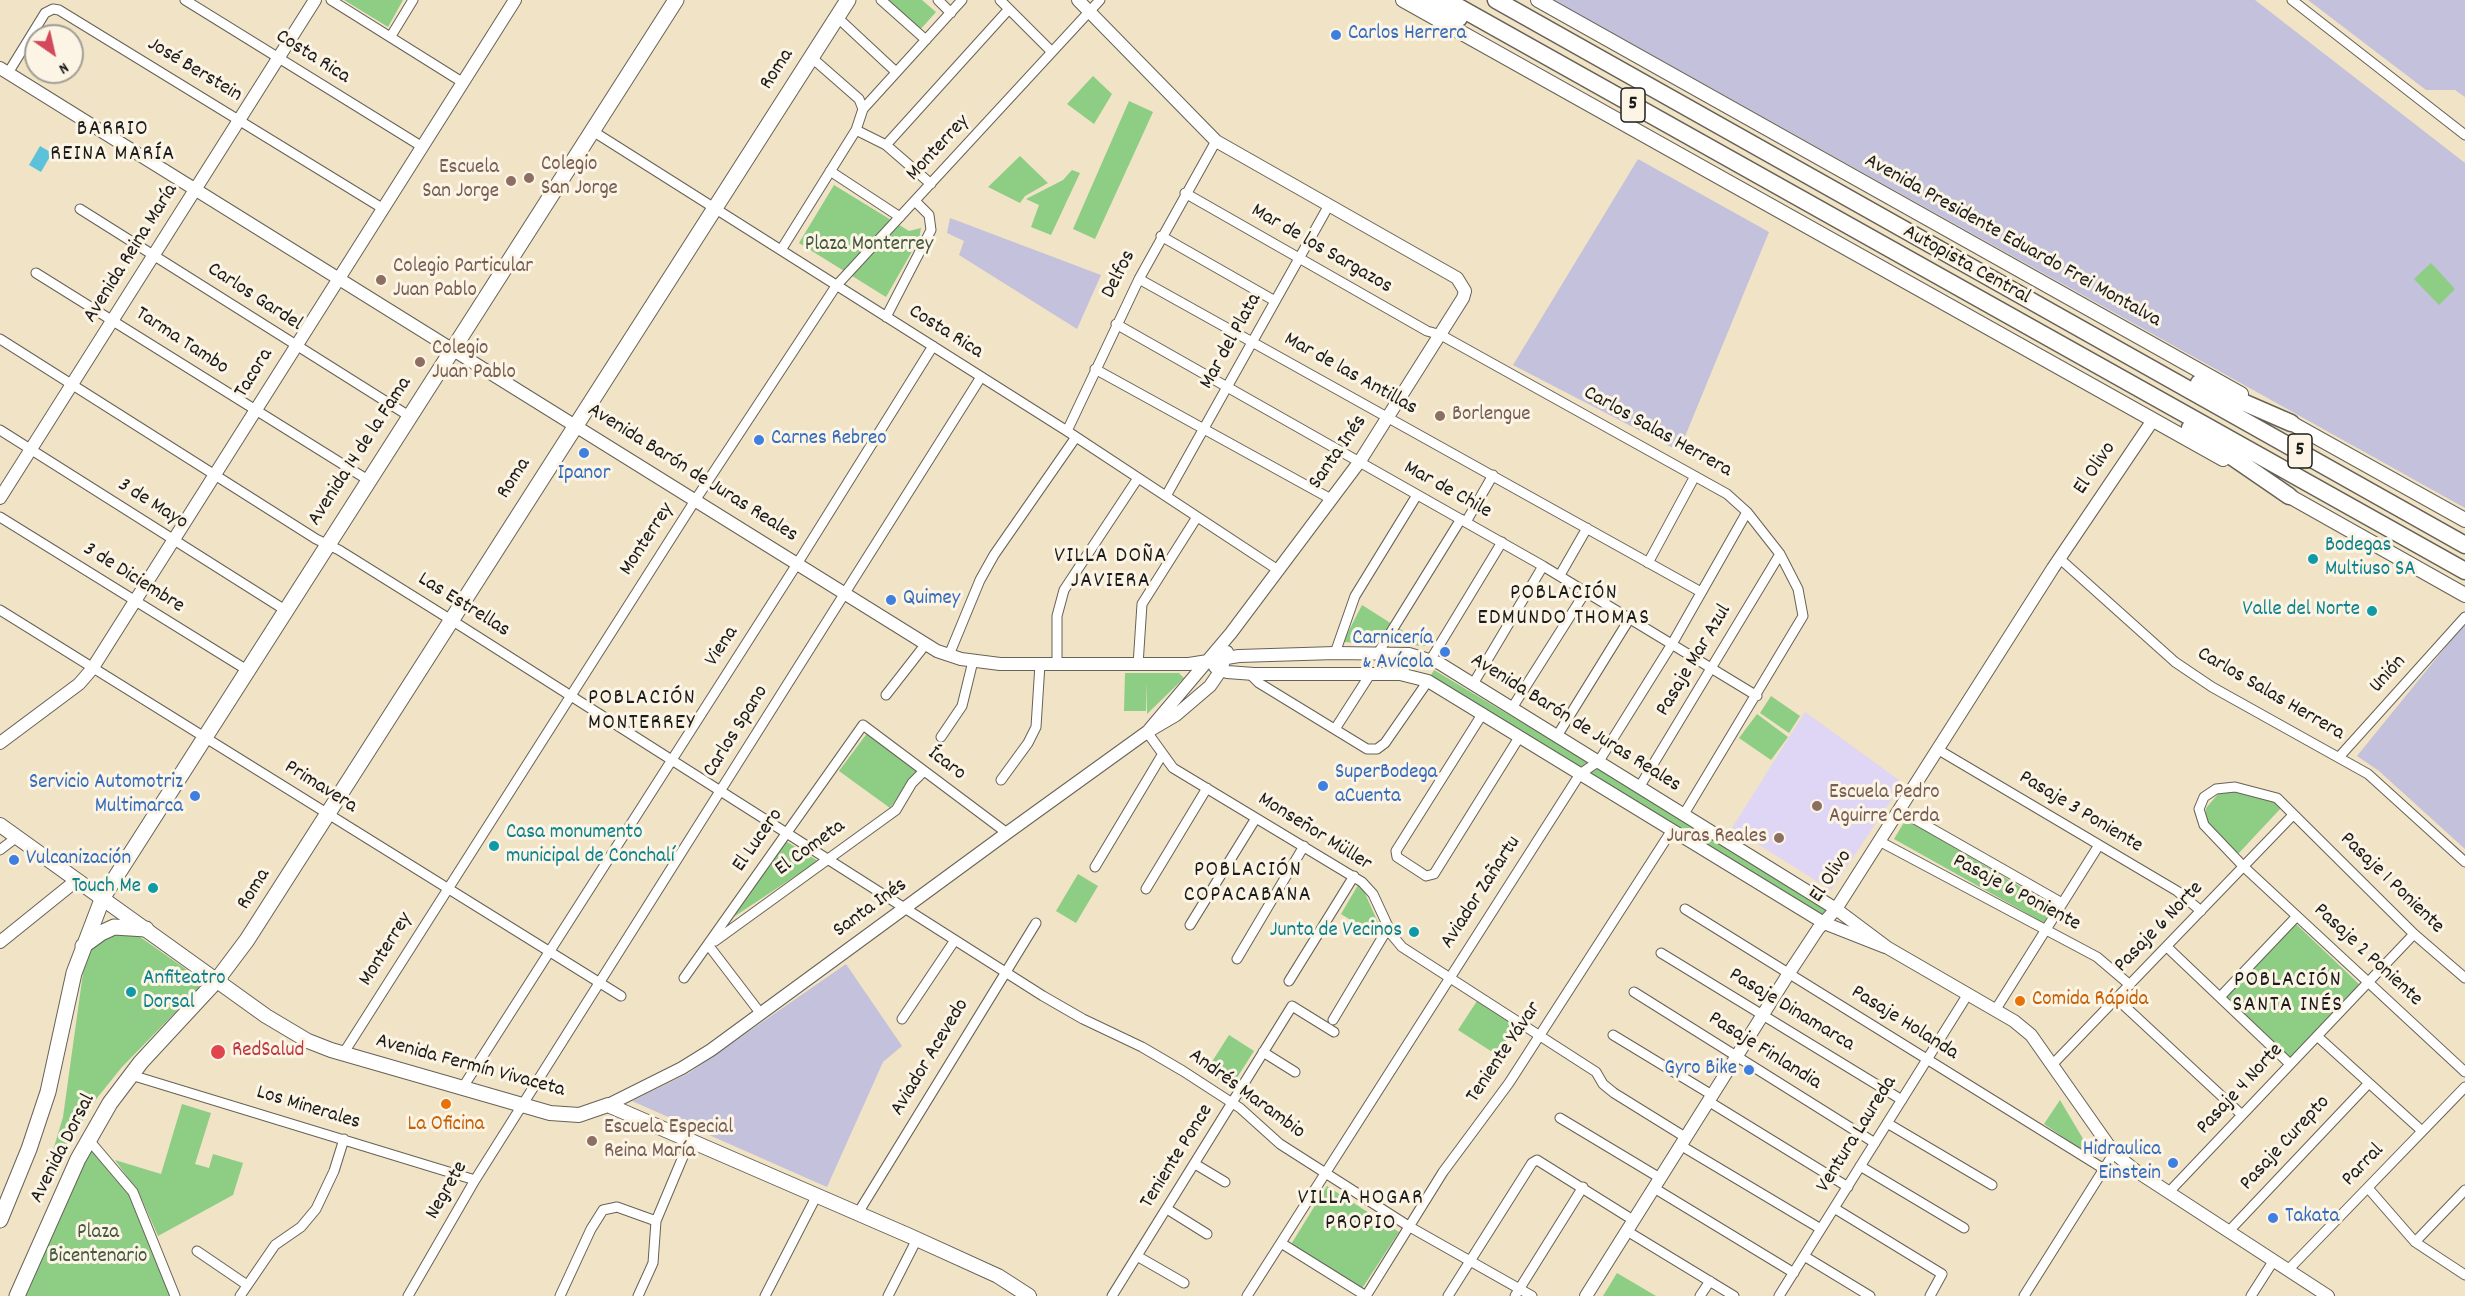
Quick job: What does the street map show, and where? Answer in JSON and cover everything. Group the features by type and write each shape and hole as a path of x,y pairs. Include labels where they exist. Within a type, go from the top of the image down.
{"highway":[{"path":"1419,0 1524,44"},
{"name":"Autopista Central","path":"1446,0 2465,571"},
{"name":"Autopista Central","path":"1496,0 2465,545"},
{"path":"1505,0 1538,23"},
{"path":"2134,357 2291,423"},
{"path":"2118,377 2289,496"}],"main road":[{"name":"Avenida 14 de la Fama","path":"103,897 676,0"},
{"name":"Roma","path":"217,980 262,918 848,0"},
{"path":"1403,0 2465,595"},
{"name":"Avenida Presidente Eduardo Frei Montalva","path":"1539,0 2465,520"},
{"name":"Avenida Fermín Vivaceta","path":"0,825 279,1025 308,1041 343,1054 522,1105 570,1116 608,1105"},
{"name":"Avenida Dorsal","path":"0,1220 48,1092 74,973 82,946 103,897"},
{"path":"82,946 114,927 146,929"},
{"name":"Avenida Dorsal","path":"17,1296 88,1139 130,1074 217,980"},
{"path":"608,1105 917,1239 998,1276 1029,1296"}],"street":[{"name":"Costa Rica","path":"184,0 421,146"},
{"name":"Avenida Reina María","path":"0,498 315,0"},
{"path":"331,0 462,82"},
{"path":"391,36 413,0"},
{"name":"Tacora","path":"0,743 79,684 92,669 421,146 516,0"},
{"path":"881,0 926,40"},
{"path":"938,0 951,13"},
{"path":"781,250 855,130 863,109 962,0"},
{"path":"1000,0 1052,52"},
{"path":"1078,0 1216,141 1329,205"},
{"name":"Monterrey","path":"343,1054 570,695 836,286 1100,0"},
{"path":"2292,0 2465,135"},
{"name":"José Berstein","path":"4,70 45,13 57,9 382,208"},
{"path":"886,145 1009,9"},
{"path":"837,17 896,72"},
{"path":"811,57 859,99 863,109"},
{"name":"Avenida Barón de Juras Reales","path":"4,70 576,424 925,645 949,655 973,661 1040,664 1223,664 1335,653 1409,654 1431,659 1836,909 1888,948 1996,1009 2031,1035 2114,1153 2169,1192 2328,1296"},
{"name":"Costa Rica","path":"591,130 1067,431 1278,570"},
{"path":"855,130 886,145 931,184"},
{"name":"Delfos","path":"1067,431 1138,279 1216,141"},
{"path":"830,171 900,217"},
{"name":"Mar de los Sargazos","path":"1185,193 1427,331 1441,335"},
{"path":"886,317 931,230 929,215 915,201"},
{"name":"Mar del Plata","path":"1166,496 1329,205"},
{"name":"Santa Inés","path":"1148,731 1231,633 1360,462 1463,298 1464,288 1457,278 1329,205"},
{"name":"Carlos Gardel","path":"80,209 409,416"},
{"path":"1161,236 1275,301"},
{"name":"Tarma Tambo","path":"36,273 368,480"},
{"name":"Mar de las Antillas","path":"1138,279 1701,592"},
{"name":"Mar de Chile","path":"1116,324 1560,575 1757,696"},
{"name":"Carlos Salas Herrera","path":"1441,335 1727,494 1747,512 1780,554 1798,589 1803,616 1757,696"},
{"name":"Las Estrellas","path":"0,339 215,475 451,619 905,908"},
{"name":"Viena","path":"463,1087 797,564 933,346"},
{"path":"1095,369 1331,499"},
{"name":"Carlos Spano","path":"522,1105 846,595 981,376"},
{"name":"El Olivo","path":"1586,1296 1789,973 1836,909 2060,558 2152,420"},
{"name":"3 de Mayo","path":"0,430 285,610"},
{"path":"949,655 980,580 994,555 1076,437"},
{"path":"1378,653 1493,475"},
{"path":"1648,562 1695,476"},
{"path":"1057,664 1057,616 1064,590 1138,478"},
{"path":"1335,653 1355,596 1417,495"},
{"name":"Aviador Zañartu","path":"1247,1296 1580,774 1599,761 1672,644 1747,512"},
{"name":"3 de Diciembre","path":"0,517 247,670"},
{"path":"1138,664 1142,604 1197,517"},
{"path":"1560,575 1587,528"},
{"path":"1250,674 1259,683 1367,749 1377,749 1385,743 1428,681 1431,659 1502,542"},
{"name":"Pasaje Mar Azul","path":"1640,786 1780,554"},
{"name":"Carlos Salas Herrera","path":"2060,558 2184,669 2212,687 2340,756 2390,792 2465,862"},
{"path":"1473,684 1543,566"},
{"path":"1512,708 1586,591"},
{"name":"Primavera","path":"0,610 621,996"},
{"name":"Unión","path":"2340,756 2465,617"},
{"path":"1557,736 1630,618"},
{"name":"Santa Inés","path":"608,1105 699,1059 1148,731 1176,715 1210,686 1223,664 1231,633"},
{"path":"886,695 925,645"},
{"path":"941,737 962,706 973,661"},
{"path":"1001,780 1028,743 1036,727 1040,664"},
{"name":"Avenida Barón de Juras Reales","path":"1223,664 1250,674 1371,673 1408,675 1428,681 1824,923 1888,948"},
{"path":"1335,729 1371,673"},
{"path":"1684,814 1757,696"},
{"path":"1483,713 1396,851 1396,855 1430,877 1520,736"},
{"name":"Ícaro","path":"863,725 1007,833"},
{"name":"El Lucero","path":"684,978 709,946 863,725"},
{"name":"Monseñor Müller","path":"1148,731 1162,755 1173,768 1354,876 1373,894 1388,928 1402,946 1540,1034 1596,1072 1603,1084 1614,1093 1683,1141 1821,1229"},
{"name":"Pasaje 3 Poniente","path":"1937,749 2177,891 2201,911"},
{"path":"1095,867 1162,755"},
{"name":"El Cometa","path":"709,946 896,810 912,783 924,771"},
{"path":"1146,889 1207,788"},
{"name":"Pasaje 1 Poniente","path":"2244,867 2204,825 2199,809 2204,797 2216,789 2245,789 2272,795 2414,934 2465,978"},
{"name":"Pasaje 6 Poniente","path":"1899,810 2062,903"},
{"name":"Pasaje 6 Norte","path":"2052,1065 2293,816"},
{"path":"1190,925 1256,818"},
{"name":"Teniente Yávar","path":"1366,1296 1443,1172 1509,1083 1672,830"},
{"path":"0,850 17,837"},
{"name":"Pasaje 6 Poniente","path":"1879,841 2104,962 2130,985"},
{"path":"1996,1009 2099,845"},
{"path":"1236,959 1304,846"},
{"name":"Pasaje 2 Poniente","path":"2244,867 2465,1072"},
{"path":"1289,981 1354,876"},
{"path":"0,942 77,880"},
{"name":"Andrés Marambio","path":"905,908 1073,1013 1155,1054 1233,1103 1274,1140 1517,1292 1532,1296"},
{"name":"Pasaje Holanda","path":"1685,909 2104,1169"},
{"path":"2220,997 2297,916"},
{"name":"Aviador Acevedo","path":"858,1213 1036,923"},
{"path":"1333,1020 1388,928"},
{"name":"Pasaje 4 Norte","path":"2169,1192 2414,934"},
{"path":"902,1019 955,940"},
{"path":"709,946 761,1014"},
{"path":"2167,947 2290,1064"},
{"name":"Pasaje Dinamarca","path":"1661,953 1902,1100"},
{"name":"Pasaje Finlandia","path":"1634,992 1875,1143"},
{"name":"Ventura Laureda","path":"1779,1296 1968,994"},
{"path":"2116,999 2242,1115"},
{"name":"Teniente Ponce","path":"1112,1296 1292,1006 1334,1032"},
{"path":"1613,1035 1848,1187"},
{"path":"2317,1036 2422,1131"},
{"path":"1263,1052 1295,1072"},
{"name":"Los Minerales","path":"130,1074 475,1180"},
{"name":"Pasaje Curepto","path":"2229,1231 2369,1083"},
{"name":"Parral","path":"2288,1270 2465,1087"},
{"name":"Negrete","path":"408,1296 475,1180 522,1105"},
{"path":"1560,1118 1794,1273"},
{"path":"1887,1123 1992,1185"},
{"path":"88,1139 133,1192 175,1296"},
{"path":"240,1296 275,1245 301,1227 316,1209 334,1171 344,1139"},
{"path":"639,1296 653,1263 656,1221 690,1140"},
{"path":"2024,1296 2114,1153"},
{"path":"1448,1296 1532,1163 1537,1161 1583,1187 1630,1226 1734,1296"},
{"path":"1195,1164 1225,1182"},
{"path":"1860,1166 1964,1228"},
{"path":"1517,1292 1583,1187"},
{"path":"2367,1188 2415,1242 2465,1275"},
{"path":"2415,1242 2465,1190"},
{"path":"765,1296 817,1195"},
{"path":"560,1296 591,1229 603,1210 617,1207 656,1221"},
{"path":"1834,1208 1942,1274 1932,1296"},
{"path":"1167,1209 1207,1234"},
{"path":"888,1296 917,1239"},
{"path":"1281,1243 1366,1296"},
{"path":"197,1251 247,1285"},
{"path":"1137,1256 1184,1283"},
{"path":"1804,1256 1870,1296"},
{"path":"2251,1296 2274,1260"},
{"path":"1700,1296 1710,1281"}],"shaded area":[{"path":"1553,0 2255,0 2465,163 2465,508"},
{"path":"2308,0 2465,0 2465,97 2455,90 2426,90"},
{"path":"1638,159 1769,232 1679,451 1513,365"},
{"path":"950,218 1101,275 1077,329 959,255 964,241 947,233"},
{"path":"2465,623 2465,849 2379,771 2357,756"},
{"name":"Escuela Pedro Aguirre Cerda","path":"1805,712 1903,783 1831,890 1732,828"},
{"path":"846,964 902,1046 883,1062 827,1187 632,1101 689,1073"}],"green space":[{"path":"344,0 403,0 388,27"},
{"path":"889,0 922,0 936,12 919,31 887,2"},
{"path":"1093,76 1112,94 1094,124 1067,104"},
{"path":"1129,101 1153,112 1095,239 1073,229"},
{"path":"1020,156 1048,183 1025,196 1020,203 988,187"},
{"path":"1072,170 1080,173 1051,235 1031,227 1039,205 1026,199 1063,180"},
{"name":"Plaza Monterrey","path":"834,185 909,231 921,228 919,239 886,297 799,243"},
{"path":"2431,263 2455,289 2439,305 2414,279"},
{"path":"1362,605 1427,646 1343,642"},
{"path":"1434,670 1828,907 1822,915 1639,805 1430,677"},
{"path":"1125,673 1179,673 1184,678 1147,714 1147,682 1146,711 1124,711"},
{"path":"1771,696 1800,716 1789,733 1760,713"},
{"path":"1757,714 1788,737 1771,760 1739,738"},
{"path":"868,732 918,769 890,808 839,771"},
{"path":"2236,790 2268,796 2281,808 2238,854 2205,820 2206,808 2219,793"},
{"path":"1906,819 2053,906 2044,923 1894,839"},
{"path":"784,840 818,861 729,920"},
{"path":"1078,874 1098,886 1076,923 1056,911"},
{"path":"1358,885 1363,889 1381,929 1378,937 1341,914"},
{"path":"2296,924 2360,985 2290,1058 2226,997"},
{"path":"133,932 197,977 199,988 122,1067 97,1098 63,1152 51,1157 63,1117 83,973 90,947 104,934"},
{"path":"1477,1001 1516,1025 1497,1055 1458,1030"},
{"path":"1229,1035 1254,1051 1231,1087 1206,1071"},
{"path":"2060,1100 2095,1159 2044,1124"},
{"path":"182,1104 211,1113 195,1164 209,1168 213,1154 243,1163 233,1195 158,1236 139,1193 115,1160 161,1174"},
{"name":"Plaza Bicentenario","path":"89,1148 111,1170 133,1199 170,1296 22,1296"},
{"path":"1327,1186 1399,1232 1361,1290 1290,1246"},
{"path":"1617,1273 1656,1296 1603,1296"}],"water":[{"path":"40,146 52,153 41,172 29,165"}],"place":[{"name":"Carlos Herrera","path":"1336,35"},
{"name":"Colegio San Jorge","path":"529,178"},
{"name":"Escuela San Jorge","path":"511,181"},
{"name":"Colegio Particular Juan Pablo","path":"381,280"},
{"name":"Colegio Juan Pablo","path":"420,362"},
{"name":"Borlengue","path":"1440,416"},
{"name":"Carnes Rebreo","path":"759,440"},
{"name":"Ipanor","path":"584,453"},
{"name":"Bodegas Multiuso SA","path":"2313,559"},
{"name":"Quimey","path":"891,600"},
{"name":"Valle del Norte","path":"2372,611"},
{"name":"Carnicería & Avícola","path":"1445,652"},
{"name":"SuperBodega aCuenta","path":"1323,786"},
{"name":"Servicio Automotriz Multimarca","path":"195,796"},
{"name":"Escuela Pedro Aguirre Cerda","path":"1817,806"},
{"name":"Juras Reales","path":"1779,838"},
{"name":"Casa monumento municipal de Conchalí","path":"494,846"},
{"name":"Vulcanización","path":"14,860"},
{"name":"Touch Me","path":"153,888"},
{"name":"Junta de Vecinos","path":"1414,932"},
{"name":"Anfiteatro Dorsal","path":"131,992"},
{"name":"Comida Rápida","path":"2020,1001"},
{"name":"RedSalud","path":"218,1052"},
{"name":"Gyro Bike","path":"1749,1070"},
{"name":"La Oficina","path":"446,1104"},
{"name":"Escuela Especial Reina María","path":"592,1141"},
{"name":"Hidraulica Einstein","path":"2173,1163"},
{"name":"Takata","path":"2273,1218"}],"district":[{"name":"BARRIO REINA MARÍA","path":"113,144"},
{"name":"VILLA DOÑA JAVIERA","path":"1111,570"},
{"name":"POBLACIÓN EDMUNDO THOMAS","path":"1564,608"},
{"name":"POBLACIÓN MONTERREY","path":"642,712"},
{"name":"POBLACIÓN COPACABANA","path":"1248,884"},
{"name":"POBLACIÓN SANTA INÉS","path":"2288,994"},
{"name":"VILLA HOGAR PROPIO","path":"1361,1212"}]}
